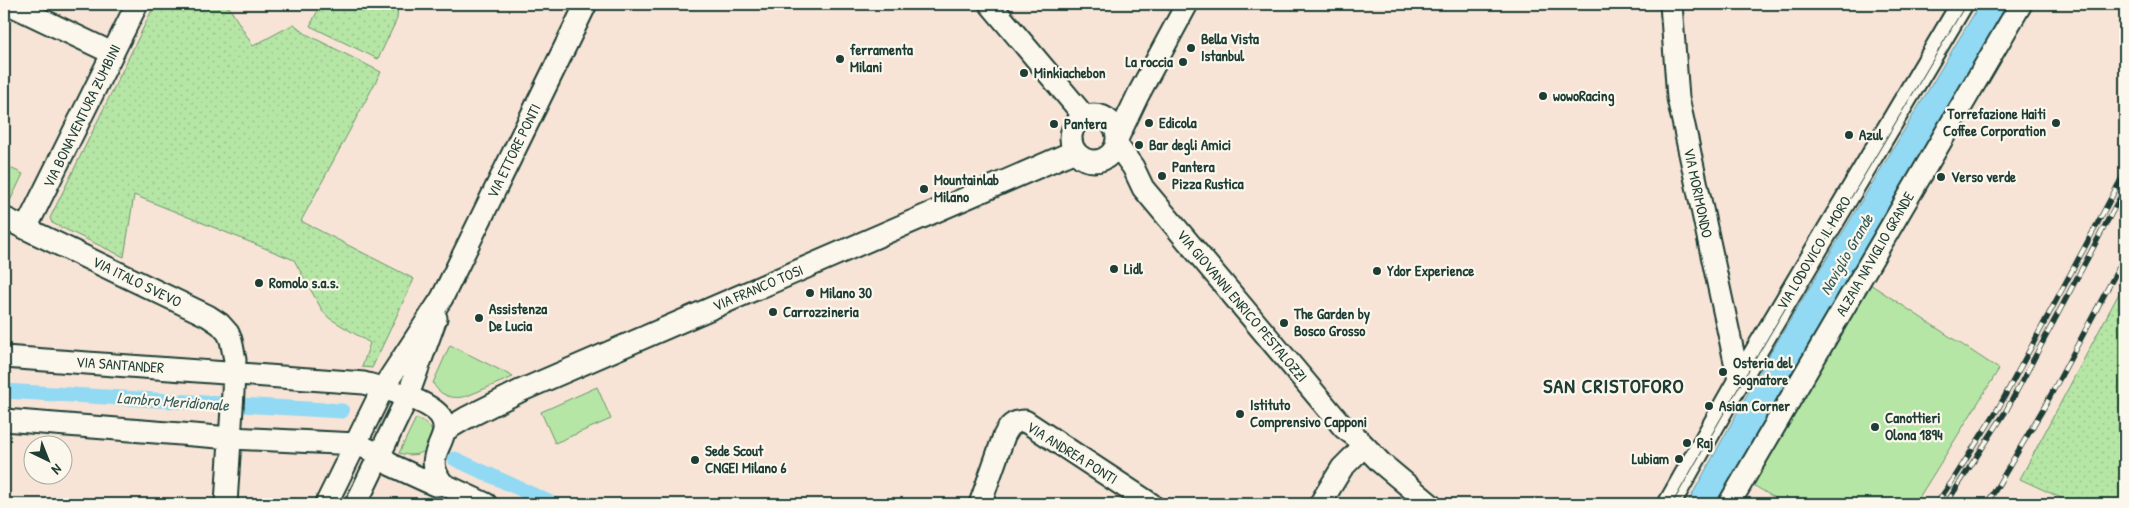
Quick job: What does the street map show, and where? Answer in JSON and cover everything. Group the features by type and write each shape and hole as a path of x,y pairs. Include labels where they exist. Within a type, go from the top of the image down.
{"street":[{"path":"9,4 112,53"},
{"name":"VIA BONAVENTURA ZUMBINI","path":"26,228 137,4"},
{"name":"VIA ETTORE PONTI","path":"326,504 383,388 442,298 586,4"},
{"path":"990,4 1084,117"},
{"path":"1102,160 1113,152 1114,134 1138,95 1187,4"},
{"name":"VIA MORIMONDO","path":"1671,4 1678,98 1739,380"},
{"name":"VIA LODOVICO IL MORO","path":"1668,504 1739,380 1962,4"},
{"name":"ALZAIA NAVIGLIO GRANDE","path":"1729,504 2022,4"},
{"path":"1074,151 1071,143 1071,134 1076,123 1084,117 1097,115 1114,134"},
{"name":"VIA GIOVANNI ENRICO PESTALOZZI","path":"1114,134 1143,188 1344,428 1356,436 1381,464 1430,504"},
{"name":"VIA GIOVANNI ENRICO PESTALOZZI","path":"1074,151 1087,160 1102,160 1143,188"},
{"name":"VIA FRANCO TOSI","path":"444,431 520,391 1074,151"},
{"name":"VIA ITALO SVEVO","path":"4,218 208,316 220,324 232,340 235,379"},
{"name":"VIA ETTORE PONTI","path":"356,504 407,398 431,336 442,298"},
{"name":"VIA SANTANDER","path":"4,357 235,379 364,383 383,388 439,413 444,431"},
{"path":"226,504 235,379"},
{"path":"4,420 231,431 357,444 381,455 391,465 434,485 443,484"},
{"name":"VIA ANDREA PONTI","path":"980,504 1004,436 1009,427 1016,421 1025,421 1033,425 1151,504"},
{"path":"444,431 435,452 436,475 443,484 486,504"},
{"path":"1320,504 1342,468 1364,446"},
{"path":"402,470 435,452"}],"green space":[{"path":"155,4 227,4 253,46 294,24 306,34 381,72 301,221 414,279 372,368 362,367 370,343 329,318 322,310 294,260 134,195 124,257 52,223 50,218"},
{"path":"321,4 398,4 397,19 378,59 310,26"},
{"path":"4,165 23,174 11,199 4,196"},
{"path":"2125,282 2125,504 2074,504 2020,479"},
{"name":"Canottieri Olona 1894","path":"1870,284 1999,369 1915,504 1785,504 1753,485"},
{"path":"450,345 513,377 467,396 452,397 443,394 433,383"},
{"path":"597,387 611,419 555,443 541,412"},
{"path":"416,418 426,423 431,430 433,437 431,444 420,453 410,455 399,453"}],"water":[{"name":"Naviglio Grande","path":"1980,4 2017,4 1719,504 1687,504 1769,355"}],"waterway":[{"name":"Lambro Meridionale","path":"4,391 342,411"},
{"name":"Lambro Meridionale","path":"455,459 553,504"}],"tram line":[{"path":"1672,504 1744,378 1966,4"}],"railway":[{"path":"1936,504 1999,407 2125,172"},
{"path":"1946,504 2006,411 2125,188"},
{"path":"1987,504 2046,404 2125,256"}],"place":[{"name":"Bella Vista Istanbul","path":"1191,48"},
{"name":"ferramenta Milani","path":"840,59"},
{"name":"La roccia","path":"1183,62"},
{"name":"Minkiachebon","path":"1024,73"},
{"name":"wowoRacing","path":"1543,96"},
{"name":"Edicola","path":"1149,123"},
{"name":"Torrefazione Haiti Coffee Corporation","path":"2056,123"},
{"name":"Pantera","path":"1054,124"},
{"name":"Azul","path":"1849,135"},
{"name":"Bar degli Amici","path":"1139,145"},
{"name":"Pantera Pizza Rustica","path":"1162,176"},
{"name":"Verso verde","path":"1941,177"},
{"name":"Mountainlab Milano","path":"924,189"},
{"name":"Lidl","path":"1114,269"},
{"name":"Ydor Experience","path":"1377,271"},
{"name":"Romolo s.a.s.","path":"259,283"},
{"name":"Milano 30","path":"810,293"},
{"name":"Carrozzineria","path":"773,312"},
{"name":"Assistenza De Lucia","path":"479,318"},
{"name":"The Garden by Bosco Grosso","path":"1284,323"},
{"name":"Osteria del Sognatore","path":"1723,372"},
{"name":"Asian Corner","path":"1709,406"},
{"name":"Istituto Comprensivo Capponi","path":"1240,414"},
{"name":"Canottieri Olona 1894","path":"1875,427"},
{"name":"Raj","path":"1687,443"},
{"name":"Lubiam","path":"1679,459"},
{"name":"Sede Scout CNGEI Milano 6","path":"695,460"}],"district":[{"name":"SAN CRISTOFORO","path":"1614,386"}]}
